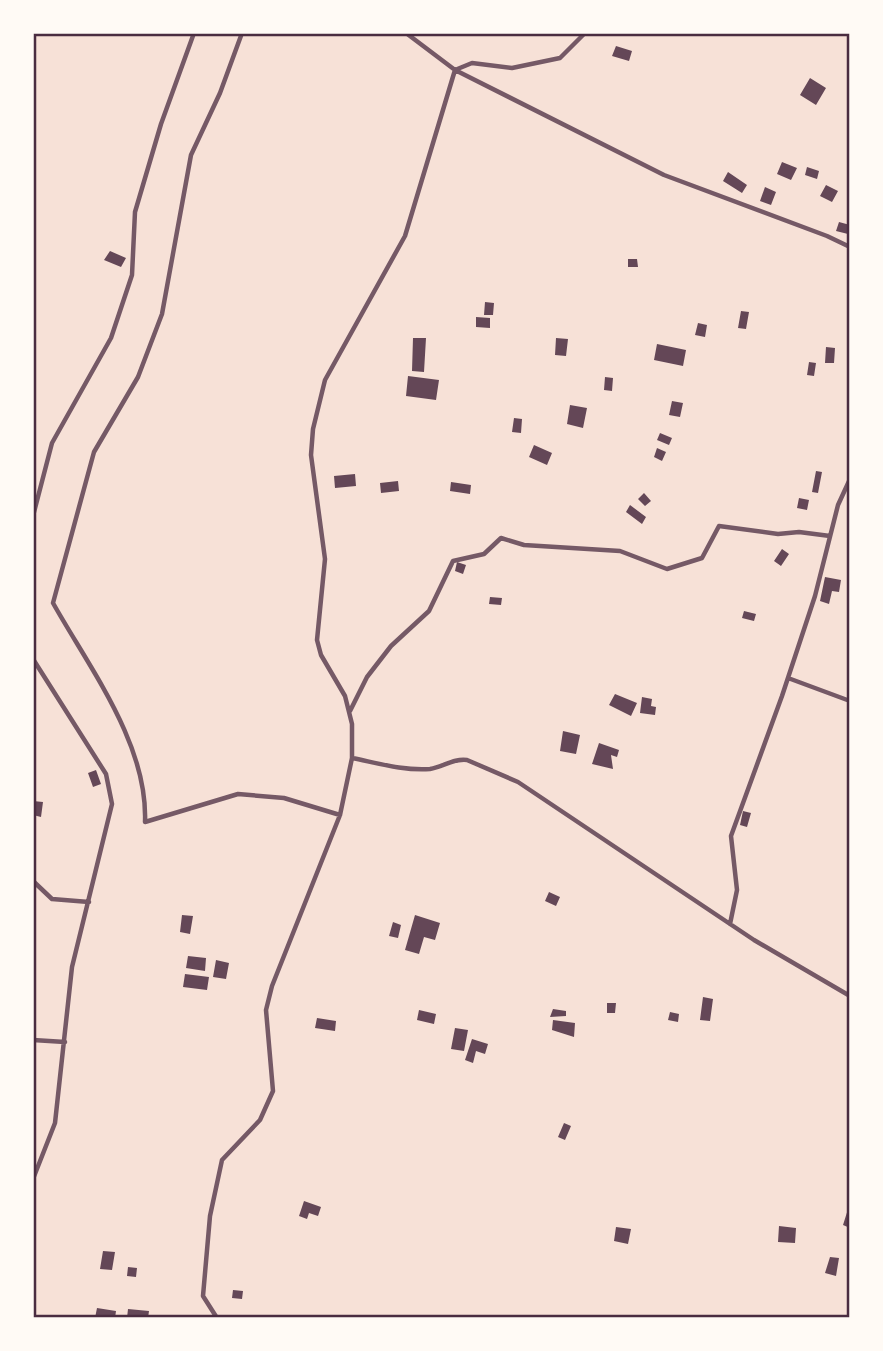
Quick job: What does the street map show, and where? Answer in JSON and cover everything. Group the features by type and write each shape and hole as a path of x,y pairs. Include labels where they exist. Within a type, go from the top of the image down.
{"street":[{"path":"33,516 52,443 111,338 132,275 135,212 161,124 194,33"},
{"path":"242,33 220,93 191,155 162,314 138,377 94,452 53,603 125,730 146,798 145,822 238,794 284,798 340,815"},
{"path":"406,33 455,70 664,176 850,247"},
{"path":"455,70 472,63 512,68 560,58 585,33"},
{"path":"217,1318 203,1296 210,1216 222,1160 260,1121 273,1091 266,1010 272,986 340,815 352,758 349,712 345,696 321,655 317,640 325,559 311,455 313,429 325,380 405,236 455,70"},
{"path":"730,924 737,890 731,836 788,678 830,536 850,479"},
{"path":"349,712 367,677 391,646 429,611 453,561 484,554 502,538 524,545 620,551 667,569 702,558 719,526 778,534 799,532 830,536"},
{"path":"33,659 106,774 112,804 72,967 55,1123 33,1179"},
{"path":"788,678 850,701"},
{"path":"352,758 413,769 433,768 460,759 492,771 560,808 730,924 831,988 850,996"},
{"path":"33,881 52,899 89,902"},
{"path":"33,1040 65,1042"}],"building":[{"path":"616,46 632,51 629,61 612,56"},
{"path":"810,78 826,88 816,105 800,95"},
{"path":"782,162 797,168 791,180 777,174"},
{"path":"807,167 819,171 817,179 805,175"},
{"path":"728,172 747,185 742,193 723,181"},
{"path":"826,185 838,191 832,202 820,196"},
{"path":"765,187 776,192 771,205 760,201"},
{"path":"839,222 850,225 848,234 836,231"},
{"path":"110,251 126,258 121,267 104,260"},
{"path":"628,259 637,259 638,267 628,267"},
{"path":"485,302 494,303 493,315 484,315"},
{"path":"741,311 749,312 746,329 738,328"},
{"path":"476,317 490,318 490,328 476,327"},
{"path":"698,323 707,325 705,337 695,335"},
{"path":"413,338 426,338 424,372 412,371"},
{"path":"556,338 568,339 566,356 555,355"},
{"path":"657,344 686,350 683,366 654,360"},
{"path":"826,347 835,348 834,363 825,363"},
{"path":"809,362 816,363 814,376 807,375"},
{"path":"408,376 439,380 436,400 406,396"},
{"path":"605,377 613,378 612,391 604,390"},
{"path":"672,401 683,403 680,417 669,415"},
{"path":"570,405 587,408 583,428 567,424"},
{"path":"514,418 522,419 521,433 512,432"},
{"path":"660,433 672,438 669,445 657,440"},
{"path":"534,445 552,453 547,465 529,457"},
{"path":"657,448 666,452 662,461 654,457"},
{"path":"816,471 822,472 818,493 812,492"},
{"path":"355,474 356,486 335,488 334,476"},
{"path":"398,481 399,491 381,493 380,483"},
{"path":"451,482 471,485 470,494 450,491"},
{"path":"644,493 651,501 645,506 638,499"},
{"path":"799,498 809,500 807,510 797,508"},
{"path":"630,505 646,517 642,524 626,512"},
{"path":"782,549 789,554 781,566 774,561"},
{"path":"457,562 466,565 463,574 455,571"},
{"path":"825,577 841,580 839,592 832,591 829,604 820,601"},
{"path":"490,597 502,598 501,605 489,604"},
{"path":"744,611 756,614 754,621 742,618"},
{"path":"615,694 637,703 631,716 609,705"},
{"path":"642,697 652,699 651,706 656,707 655,715 640,713"},
{"path":"563,731 580,735 576,754 560,751"},
{"path":"599,743 619,750 617,757 611,755 613,769 592,764"},
{"path":"96,770 101,784 93,787 88,773"},
{"path":"33,801 43,802 41,817 33,815"},
{"path":"743,811 751,813 747,827 740,825"},
{"path":"549,892 560,897 556,906 545,901"},
{"path":"182,915 193,916 190,934 180,932"},
{"path":"415,915 440,923 435,940 424,937 419,954 405,950"},
{"path":"393,922 401,925 398,938 389,936"},
{"path":"188,956 206,958 205,971 186,968"},
{"path":"216,960 229,963 226,979 213,977"},
{"path":"185,974 209,977 207,990 183,987"},
{"path":"703,997 713,999 710,1021 700,1020"},
{"path":"607,1003 616,1003 615,1013 607,1013"},
{"path":"553,1009 566,1011 566,1016 550,1017"},
{"path":"419,1010 436,1014 434,1024 417,1020"},
{"path":"670,1012 679,1014 678,1022 668,1020"},
{"path":"317,1018 336,1021 335,1031 315,1028"},
{"path":"553,1020 575,1023 574,1037 552,1030"},
{"path":"455,1028 468,1030 464,1051 451,1049"},
{"path":"472,1039 488,1044 485,1054 476,1051 473,1063 465,1060"},
{"path":"564,1123 571,1126 565,1140 558,1137"},
{"path":"304,1201 321,1207 318,1216 309,1213 307,1219 299,1216"},
{"path":"850,1206 850,1228 843,1225"},
{"path":"779,1226 796,1228 795,1243 778,1242"},
{"path":"616,1227 631,1229 628,1244 614,1241"},
{"path":"103,1251 115,1252 112,1270 100,1269"},
{"path":"830,1257 839,1258 836,1276 825,1273"},
{"path":"128,1267 137,1268 136,1277 127,1276"},
{"path":"233,1290 243,1291 242,1299 232,1298"},
{"path":"97,1308 116,1311 115,1318 95,1318"},
{"path":"128,1309 149,1311 148,1318 127,1318"}]}
